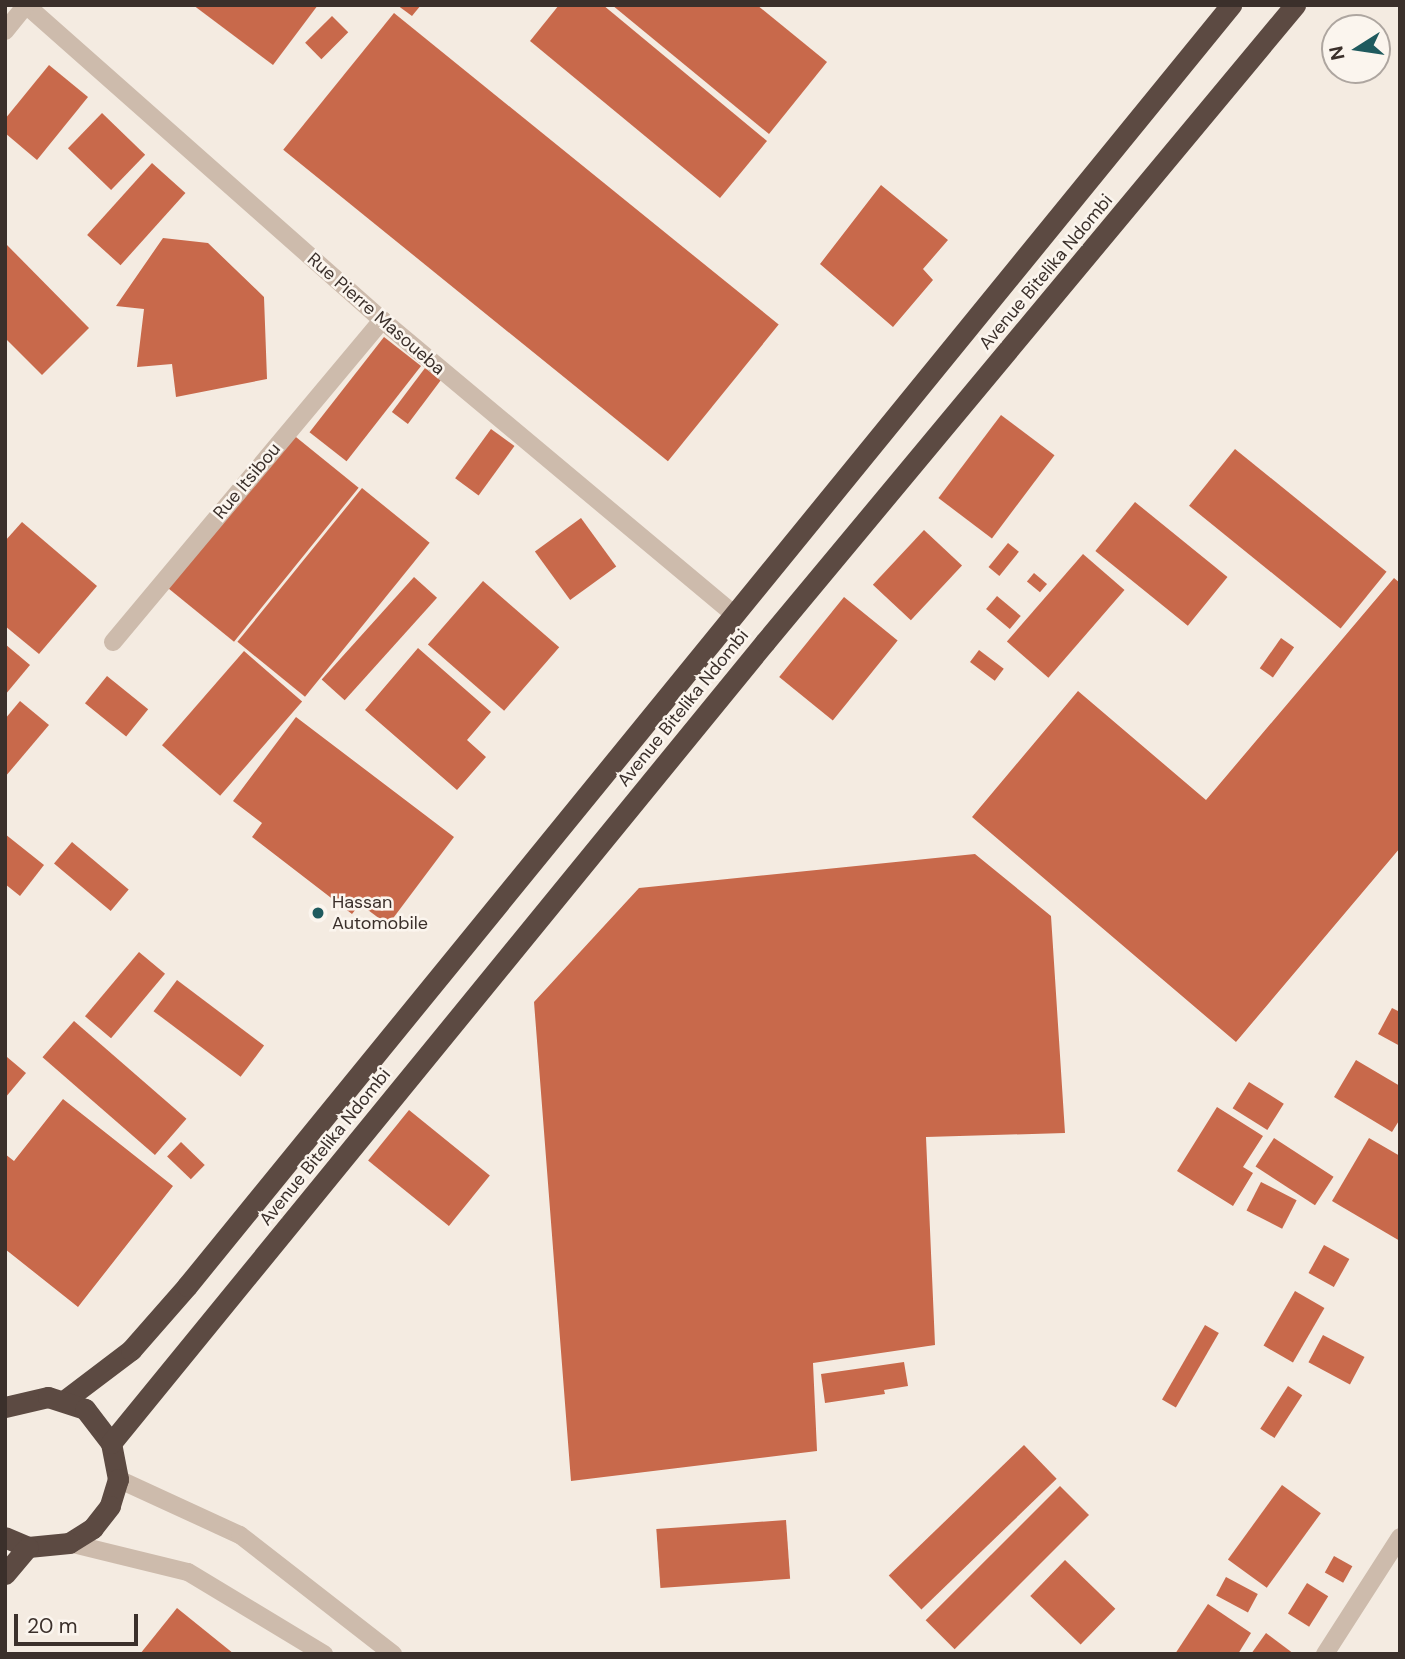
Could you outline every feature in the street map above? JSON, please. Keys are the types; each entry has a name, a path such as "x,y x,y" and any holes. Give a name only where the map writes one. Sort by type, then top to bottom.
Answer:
{"highway":[{"name":"Avenue Bitelika Ndombi","path":"65,1400 131,1350 187,1286 1231,5"},
{"name":"Avenue Bitelika Ndombi","path":"111,1443 765,642 1295,5"},
{"path":"5,1407 31,1398 65,1400 85,1409 111,1443 118,1479 110,1506 99,1521 69,1543 28,1547 5,1537"},
{"path":"5,1574 28,1547"}],"street":[{"name":"Rue Pierre Masoueba","path":"26,5 382,320 734,614"},
{"path":"5,32 26,5"},
{"name":"Rue Itsibou","path":"113,642 382,320"},
{"path":"118,1479 240,1535 393,1654"},
{"path":"1325,1654 1400,1537"},
{"path":"69,1543 188,1572 324,1654"}],"building":[{"path":"193,5 318,5 273,65"},
{"path":"397,5 421,5 412,16"},
{"path":"559,5 603,5 767,141 720,198 530,41"},
{"path":"612,5 757,5 827,62 769,134"},
{"path":"394,13 779,325 668,461 283,150"},
{"path":"332,16 348,32 321,59 305,43"},
{"path":"49,65 88,97 37,160 5,133 5,119"},
{"path":"102,113 145,155 111,190 68,148"},
{"path":"152,163 185,193 121,265 87,235"},
{"path":"881,185 948,240 923,269 933,280 893,327 820,264"},
{"path":"163,238 208,243 264,297 267,379 176,397 172,364 137,367 144,309 116,306"},
{"path":"5,243 89,328 42,375 5,338"},
{"path":"384,337 421,366 347,461 310,432"},
{"path":"425,368 441,380 408,424 392,412"},
{"path":"1001,415 1055,455 992,538 938,498"},
{"path":"491,429 514,446 479,495 455,478"},
{"path":"291,433 359,488 234,642 166,587"},
{"path":"1235,449 1387,572 1341,628 1189,506"},
{"path":"362,488 430,543 305,697 237,642"},
{"path":"1135,502 1227,577 1188,626 1095,551"},
{"path":"581,518 616,567 570,600 535,552"},
{"path":"22,522 97,586 39,654 5,626 5,541"},
{"path":"924,530 962,565 911,620 873,585"},
{"path":"1008,543 1019,552 999,576 988,567"},
{"path":"1083,554 1125,590 1048,678 1007,642"},
{"path":"1034,573 1047,584 1040,592 1027,581"},
{"path":"414,577 437,598 345,700 322,680"},
{"path":"1394,578 1400,583 1400,848 1236,1042 972,817 1078,691 1206,800"},
{"path":"483,581 559,647 504,711 428,644"},
{"path":"997,596 1021,616 1010,629 986,609"},
{"path":"844,597 898,640 833,720 779,677"},
{"path":"1281,638 1294,647 1273,677 1260,668"},
{"path":"5,644 30,665 5,695"},
{"path":"418,648 491,712 467,740 486,757 457,790 365,710"},
{"path":"979,650 1004,669 995,681 970,662"},
{"path":"244,651 302,702 220,796 162,745"},
{"path":"107,676 148,709 126,737 85,703"},
{"path":"20,701 49,725 5,777 5,719"},
{"path":"296,717 454,837 388,925 360,904 352,914 252,837 262,823 233,801"},
{"path":"5,834 44,865 20,896 5,884"},
{"path":"72,842 129,890 111,911 54,863"},
{"path":"975,854 1051,916 1065,1133 926,1137 935,1345 813,1363 817,1451 571,1481 534,1002 639,888"},
{"path":"139,952 165,974 111,1038 85,1016"},
{"path":"177,980 264,1046 241,1077 154,1011"},
{"path":"1392,1008 1400,1012 1400,1046 1378,1034"},
{"path":"74,1021 186,1119 155,1155 43,1057"},
{"path":"5,1058 26,1073 5,1098"},
{"path":"1356,1060 1400,1086 1400,1119 1392,1132 1334,1097"},
{"path":"1249,1082 1284,1104 1267,1130 1233,1108"},
{"path":"63,1099 173,1186 78,1307 5,1249 5,1154 14,1161"},
{"path":"1217,1107 1263,1136 1243,1167 1253,1173 1233,1206 1177,1171"},
{"path":"409,1110 490,1175 449,1226 368,1161"},
{"path":"1274,1138 1334,1177 1315,1205 1255,1167"},
{"path":"1369,1138 1400,1156 1400,1241 1332,1201"},
{"path":"181,1142 205,1165 191,1179 167,1156"},
{"path":"1261,1182 1297,1200 1282,1229 1246,1211"},
{"path":"1324,1245 1349,1259 1334,1287 1308,1273"},
{"path":"1295,1291 1324,1308 1293,1363 1264,1346"},
{"path":"1205,1325 1219,1333 1176,1407 1162,1399"},
{"path":"1323,1335 1364,1357 1350,1384 1308,1362"},
{"path":"904,1362 908,1386 884,1390 885,1394 825,1403 821,1374"},
{"path":"1288,1386 1302,1395 1274,1438 1260,1429"},
{"path":"1024,1445 1057,1479 921,1609 889,1576"},
{"path":"1282,1485 1321,1513 1267,1588 1228,1559"},
{"path":"1060,1486 1089,1515 955,1649 926,1620"},
{"path":"786,1520 790,1579 660,1588 656,1529"},
{"path":"1334,1556 1352,1566 1343,1583 1325,1573"},
{"path":"1065,1560 1115,1609 1081,1645 1030,1596"},
{"path":"1226,1577 1258,1594 1248,1612 1216,1596"},
{"path":"1307,1583 1328,1596 1309,1627 1288,1614"},
{"path":"1208,1604 1251,1633 1238,1654 1175,1654"},
{"path":"177,1608 234,1654 140,1654"},
{"path":"1266,1633 1294,1654 1251,1654"}],"place":[{"name":"Hassan Automobile","path":"318,913"}]}
